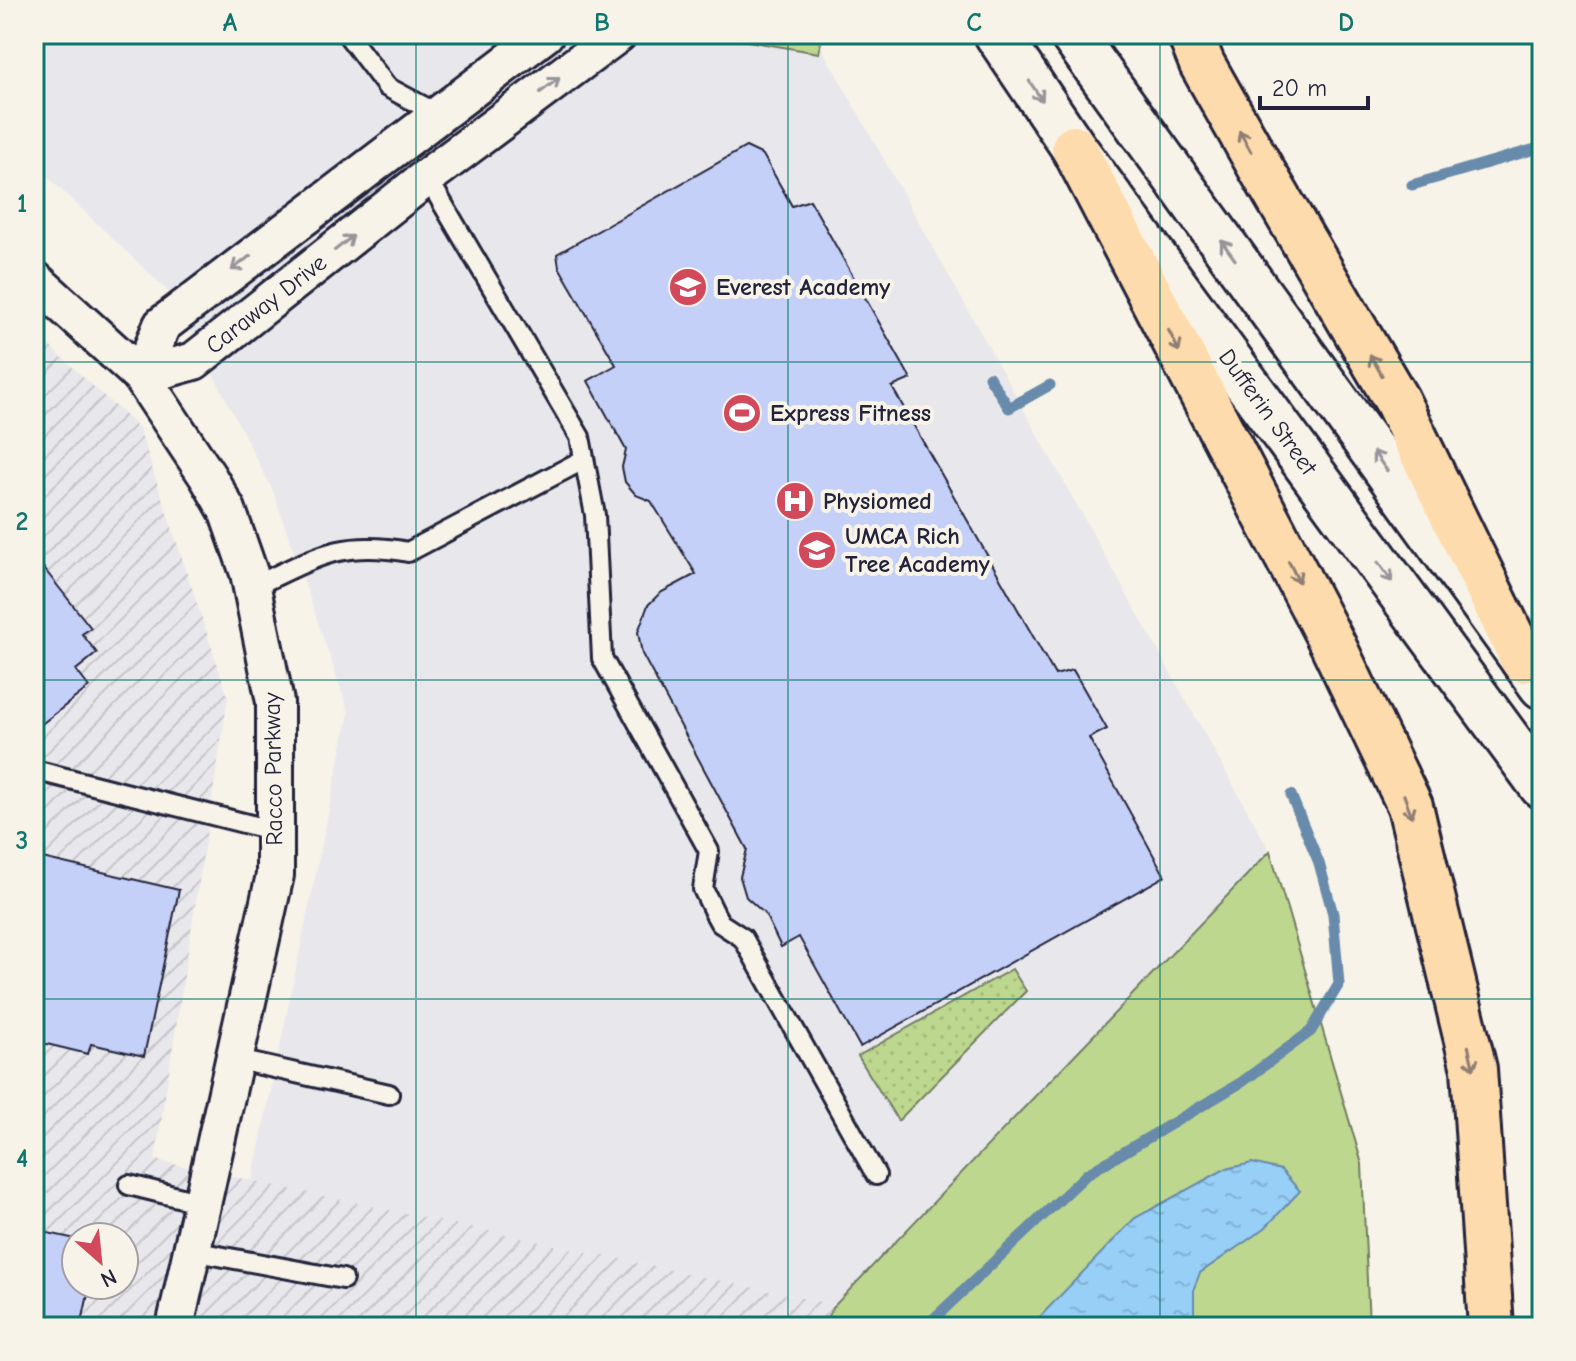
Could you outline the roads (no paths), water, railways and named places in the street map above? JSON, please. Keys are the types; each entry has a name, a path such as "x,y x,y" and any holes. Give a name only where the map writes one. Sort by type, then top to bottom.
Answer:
{"highway":[{"path":"1190,34 1202,64 1397,401 1533,673"},
{"path":"1074,148 1332,643 1410,806 1474,1069 1491,1327"}],"main road":[{"name":"Dufferin Street","path":"997,34 1074,148 1542,786"},
{"path":"1072,34 1533,673"}],"street":[{"name":"Caraway Drive","path":"141,376 162,325 436,113 545,34"},
{"name":"Caraway Drive","path":"141,376 194,361 427,177 618,34"},
{"name":"Racco Parkway","path":"34,279 141,376 190,447 227,510 252,587 275,702 275,875 175,1327"}],"lane":[{"path":"347,34 387,87 436,113"},
{"path":"427,177 580,437 595,515 602,658 709,851 703,889 720,923 743,938 876,1175"},
{"path":"252,587 338,548 377,546 408,552 583,460"},
{"path":"34,770 275,831"},
{"path":"234,1059 389,1094"},
{"path":"129,1185 202,1203"},
{"path":"192,1251 343,1279"}],"water":[{"path":"1252,1163 1281,1170 1300,1191 1265,1228 1200,1273 1194,1288 1194,1327 1030,1327 1135,1218 1225,1169"}],"waterway":[{"path":"1412,185 1542,147"},
{"path":"989,377 1009,408 1050,385"},
{"path":"925,1327 1087,1174 1242,1082 1311,1031 1339,984 1333,914 1319,863 1291,795"}],"place":[{"name":"Everest Academy","path":"688,287"},
{"name":"Express Fitness","path":"742,413"},
{"name":"Physiomed","path":"795,501"},
{"name":"UMCA Rich Tree Academy","path":"817,550"}]}
